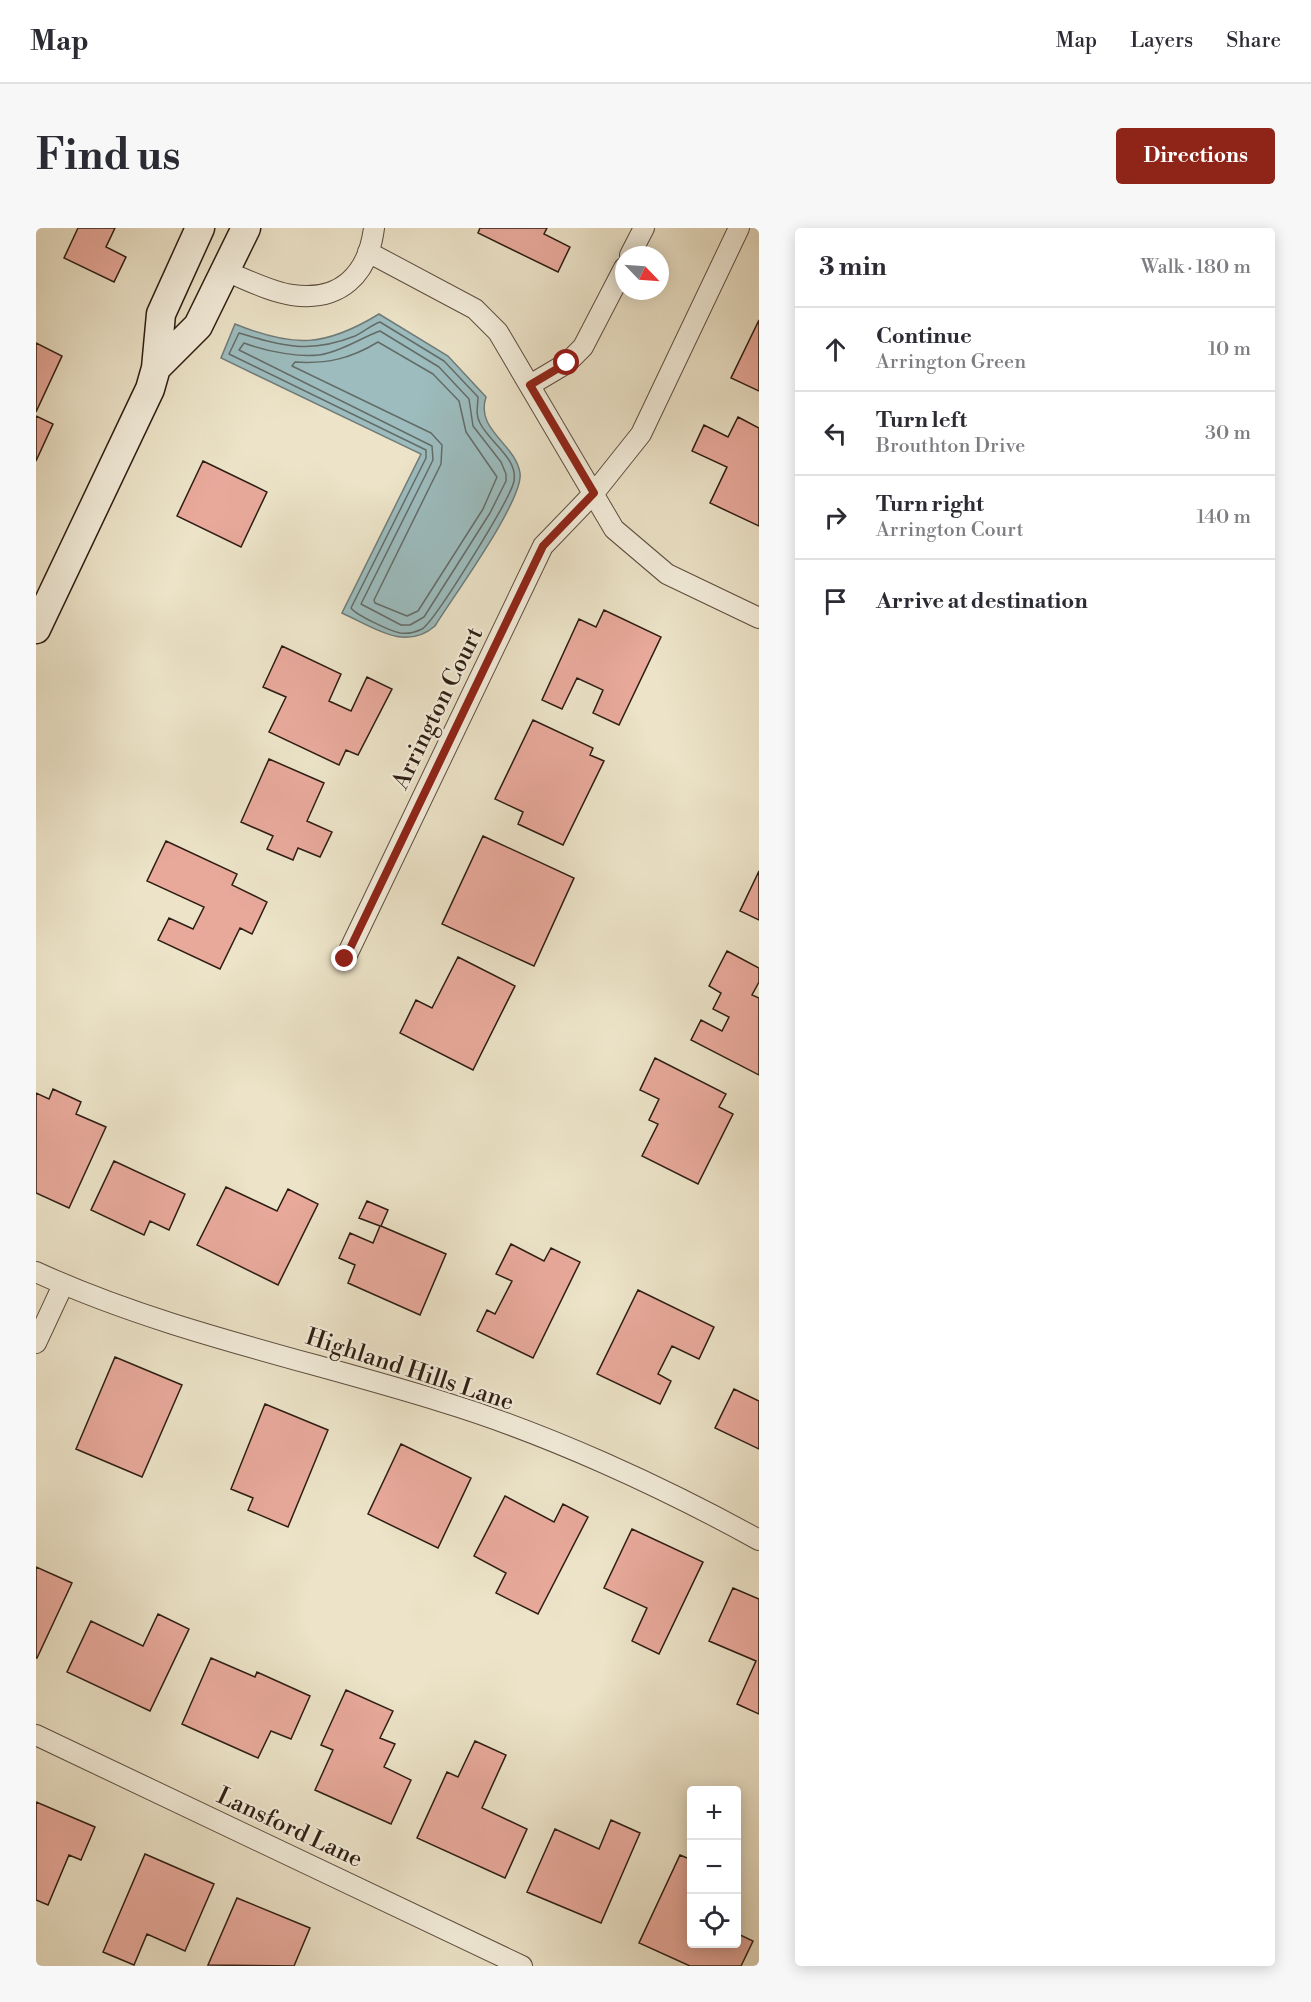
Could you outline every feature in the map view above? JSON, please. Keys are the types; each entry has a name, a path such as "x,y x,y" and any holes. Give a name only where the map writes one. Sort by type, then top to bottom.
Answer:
{"main road":[{"path":"36,629 150,389 156,368 161,314 200,228"},
{"path":"156,368 198,326 246,228"}],"street":[{"path":"225,271 290,295 318,296 344,288 362,269 374,228"},
{"path":"635,246 644,228"},
{"name":"Arrington Court","path":"345,959 543,546 594,493 641,434 739,228"},
{"path":"368,252 475,309 498,332 615,529 667,574 759,618"},
{"path":"530,385 567,363 583,347 615,285"},
{"name":"Highland Hills Lane","path":"36,1272 166,1321 445,1403 534,1435 702,1508 759,1540"},
{"path":"36,1343 63,1284"},
{"name":"Lansford Lane","path":"36,1735 522,1966"}],"water":[{"path":"379,314 448,356 486,397 484,409 486,419 517,462 520,473 511,504 499,526 435,626 412,637 401,637 377,630 342,613 421,454 221,358 235,324 275,337 309,340 342,333"}],"building":[{"path":"78,228 115,228 106,247 126,257 114,282 64,258"},
{"path":"480,228 547,228 544,234 570,247 558,272 478,233"},
{"path":"759,320 759,391 731,378"},
{"path":"36,343 62,356 36,412"},
{"path":"36,416 53,424 36,461"},
{"path":"738,417 759,428 759,526 710,503 727,467 692,451 704,425 728,437"},
{"path":"203,461 267,492 241,547 177,516"},
{"path":"604,610 661,637 619,725 593,713 603,690 577,678 562,709 542,700 579,619 596,627"},
{"path":"282,646 341,674 329,701 351,711 367,677 392,689 358,755 346,750 339,765 269,732 286,697 263,687"},
{"path":"533,720 593,748 590,755 604,761 563,845 518,824 523,812 495,799"},
{"path":"269,759 324,783 307,821 332,832 320,857 298,848 293,860 267,849 273,836 241,822"},
{"path":"483,836 574,878 534,966 442,924"},
{"path":"166,841 237,874 232,885 267,902 252,934 240,928 220,969 158,940 169,918 193,929 204,907 147,881"},
{"path":"759,871 759,920 740,911"},
{"path":"727,951 759,968 759,982 752,995 759,998 759,1075 691,1040 701,1020 722,1031 729,1017 713,1009 721,993 709,986"},
{"path":"458,957 515,986 473,1070 400,1033 416,1000 432,1008"},
{"path":"655,1058 726,1094 719,1107 733,1114 698,1184 642,1156 658,1124 649,1120 659,1099 640,1090"},
{"path":"53,1089 81,1102 76,1114 106,1127 69,1208 36,1193 36,1093 49,1099"},
{"path":"114,1161 185,1194 169,1230 150,1221 144,1235 91,1210"},
{"path":"226,1187 277,1211 288,1189 318,1204 278,1285 197,1245"},
{"path":"367,1201 388,1210 381,1226 446,1254 420,1315 348,1283 355,1265 339,1258 350,1233 373,1243 380,1226 359,1218"},
{"path":"511,1244 544,1261 551,1248 580,1262 533,1358 477,1331 487,1310 495,1314 512,1281 496,1274"},
{"path":"638,1290 714,1327 699,1359 672,1346 658,1374 671,1381 660,1404 597,1374"},
{"path":"115,1357 182,1385 142,1477 76,1449"},
{"path":"734,1389 759,1401 759,1449 715,1428"},
{"path":"265,1404 328,1430 288,1527 248,1510 253,1498 231,1489"},
{"path":"401,1444 471,1478 438,1548 368,1514"},
{"path":"505,1496 554,1522 563,1504 588,1517 538,1614 496,1593 506,1573 474,1556"},
{"path":"632,1529 703,1562 659,1654 632,1641 647,1608 604,1588"},
{"path":"36,1567 72,1583 37,1658 36,1658"},
{"path":"733,1588 759,1599 759,1714 737,1704 756,1661 709,1641"},
{"path":"158,1614 189,1629 150,1711 67,1672 91,1621 143,1646"},
{"path":"211,1658 255,1677 257,1672 310,1696 291,1739 271,1731 258,1758 182,1724"},
{"path":"346,1690 393,1711 380,1738 395,1744 384,1767 411,1780 391,1824 315,1790 333,1750 321,1745"},
{"path":"475,1741 506,1755 482,1808 527,1829 505,1878 417,1838 447,1772 458,1777"},
{"path":"36,1802 95,1827 81,1860 69,1855 48,1905 36,1900"},
{"path":"611,1820 640,1833 601,1923 527,1892 555,1829 599,1849"},
{"path":"145,1854 214,1884 185,1951 147,1934 134,1965 103,1952"},
{"path":"680,1855 687,1858 687,1948 741,1948 741,1935 753,1941 741,1966 690,1966 639,1943"},
{"path":"237,1898 310,1928 294,1966 208,1965"}],"route":[{"path":"345,959 543,546 594,493 530,385 567,363"}]}
